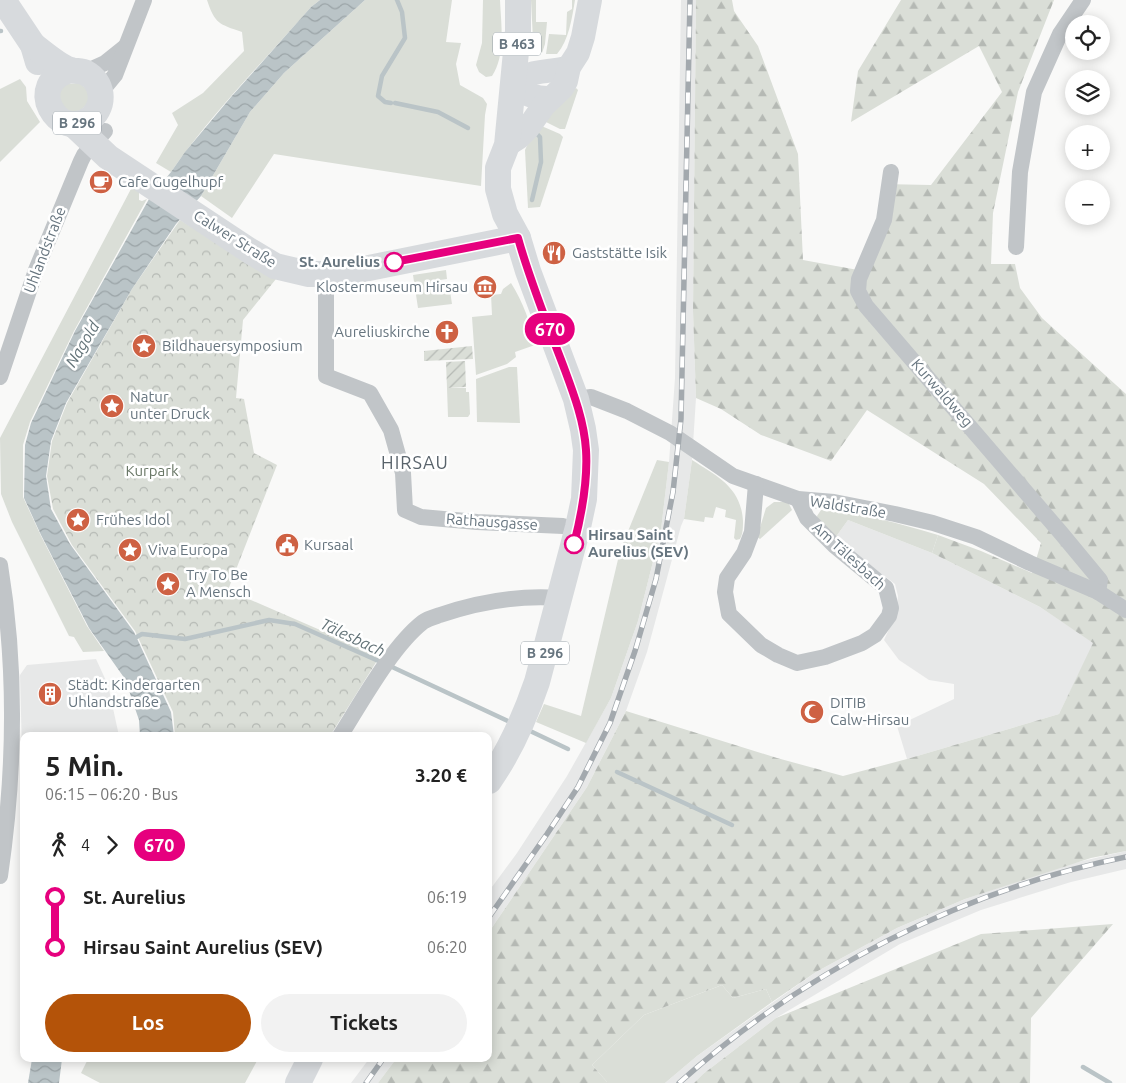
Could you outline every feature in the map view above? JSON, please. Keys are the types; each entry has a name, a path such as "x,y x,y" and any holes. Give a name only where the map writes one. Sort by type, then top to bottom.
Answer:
{"main road":[{"name":"B 296","path":"3,0 33,45 92,103 87,120 73,124 59,119 50,108 48,101 49,86 38,64 33,45"},
{"name":"B 463","path":"518,0 518,32 507,145 498,168 498,189 504,214 518,238"},
{"path":"507,145 528,128 544,105 562,88 566,81 569,66 578,53 584,37 590,0"},
{"path":"551,98 531,96 513,87 524,77 535,73 561,70 569,66"},
{"path":"49,86 58,75 92,103"},
{"name":"Calwer Straße","path":"92,103 116,149 138,175 242,246 275,266 308,274 339,274 518,238"},
{"name":"B 463","path":"507,145 513,166 519,213 518,238"},
{"path":"475,246 491,214 498,189"},
{"name":"B 296","path":"492,776 512,743 529,708 560,598 584,499 586,450 576,399 528,271 518,238"},
{"path":"298,1083 308,1062"}],"street":[{"name":"Uhlandstraße","path":"0,377 36,270 81,161 92,103 115,75 144,0"},
{"path":"1016,248 1020,172 1034,92 1060,34 1083,0"},
{"path":"92,103 105,63 125,47"},
{"name":"Kurwaldweg","path":"891,172 884,220 860,273 858,291 866,306 1100,580 1098,592"},
{"name":"Rathausgasse","path":"326,275 326,376 370,393 390,430 401,464 405,510 422,517 563,526"},
{"name":"Waldstraße","path":"576,399 591,397 628,411 670,433 733,476 798,499 834,502 933,523 976,537 1030,564 1098,592 1126,610"},
{"name":"Am Tälesbach","path":"756,484 752,532 744,553 727,578 725,592 729,614 761,645 797,663 825,657 862,643 875,635 890,616 891,608 886,588 835,546 806,518 798,499"},
{"path":"0,565 10,640 12,754 0,876"},
{"path":"343,732 392,656 424,621 458,609 500,600 541,596 560,598"}],"shaded area":[{"path":"681,0 696,0 693,311 696,398 692,460 684,519 647,652 626,711 587,787 492,928 492,887 517,853 567,776 611,698 638,621 661,530 669,462 675,378"},
{"path":"848,520 932,553 1040,607 1094,643 1059,714 907,759 897,726 954,699 954,684 929,680 899,660 884,640 896,614 898,596 895,584 835,538"},
{"path":"96,659 108,685 118,732 21,732 20,675 27,665"},
{"path":"1126,851 1126,869 1071,882 981,910 900,944 776,1018 694,1083 665,1083 697,1056 816,972 897,928 965,899 1065,865"},
{"path":"367,1062 394,1062 378,1083 351,1083"}],"green space":[{"path":"207,0 320,0 311,7 221,108 171,172 156,163 178,125 172,113 203,93 244,51 242,32 219,22"},
{"path":"365,0 452,0 446,42 461,43 456,64 460,85 483,98 487,104 481,186 274,154 232,218 201,196 250,112 284,73"},
{"path":"483,0 500,0 502,29 501,49 496,68 492,76 486,77 479,72 476,65 482,43"},
{"path":"531,0 536,0 536,22 547,22 545,44 542,53 533,40"},
{"path":"572,0 575,0 573,14 564,42 557,54 546,54 549,34 566,35 567,12 572,9"},
{"path":"696,0 732,0 734,11 758,46 798,154 803,260 858,270 882,216 882,184 931,185 1002,92 979,46 851,122 858,71 901,0 1054,0 1018,92 993,213 991,264 1015,264 1020,288 1042,318 1126,394 1126,851 1091,858 965,899 897,928 816,972 772,1002 766,989 733,998 722,985 644,1015 592,1065 608,1083 378,1083 394,1062 492,1062 492,928 587,787 626,711 777,758 843,776 1059,714 1093,643 1040,607 932,553 938,535 1032,573 1041,543 984,484 867,410 831,461 761,435 721,409 696,398 693,311"},
{"path":"20,79 26,87 27,101 40,122 0,162 0,89"},
{"path":"80,83 88,91 89,102 78,113 63,110 58,92 65,84"},
{"path":"576,88 578,90 565,129 560,129 542,120 550,106"},
{"path":"537,124 563,137 540,207 528,208 525,150"},
{"path":"132,187 139,192 139,200 147,199 74,331 30,422 23,445 23,497 87,626 104,651 83,652 74,637 69,636 12,522 1,494 0,438"},
{"name":"Kurpark","path":"180,220 276,279 243,320 236,398 244,399 254,453 277,465 228,590 380,656 332,732 175,732 173,712 135,631 72,545 53,509 47,476 52,441 67,403 132,289"},
{"path":"446,270 447,279 440,280 442,291 450,291 452,304 418,308 413,275"},
{"path":"511,283 526,313 535,345 515,352 516,357 507,364 476,375 472,317 492,315 491,295 501,294 503,289"},
{"path":"472,346 473,359 424,361 424,351"},
{"path":"465,361 466,387 447,388 446,362"},
{"path":"509,367 517,367 520,423 477,422 476,379"},
{"path":"447,388 466,388 466,392 469,392 470,414 468,417 448,417"},
{"path":"657,460 669,462 661,530 638,621 611,698 586,743 536,722 544,704 581,716 620,551"},
{"path":"692,460 719,477 738,499 743,521 740,539 736,540 734,538 736,520 725,517 726,510 716,507 713,518 705,517 704,522 684,519"},
{"path":"774,502 788,502 792,510 760,539 757,537 766,508"},
{"path":"821,510 866,516 938,535 932,553 848,520 835,538 818,522 817,516"},
{"path":"1113,924 1031,1018 1030,1083 694,1083 776,1018 981,934"},
{"path":"722,985 733,998 766,989 772,1002 697,1056 665,1083 608,1083 592,1065 644,1015"},
{"path":"86,1062 256,1062 245,1083 100,1083 81,1073"}],"water":[{"name":"Nagold","path":"320,0 365,0 284,73 250,112 201,196 176,224 132,289 66,403 51,441 46,476 51,509 70,544 134,632 171,712 174,732 140,732 139,720 125,679 89,628 24,498 25,445 31,423 75,331 149,199 231,97 311,7"},
{"path":"32,1062 62,1062 59,1083 28,1083"}],"waterway":[{"path":"391,103 385,102 378,96 382,76 405,38 402,12 397,0"},
{"path":"395,103 438,112 468,128"},
{"path":"532,200 541,162 540,137 537,134"},
{"name":"Tälesbach","path":"133,639 142,634 185,639 269,620 295,624 383,663"},
{"name":"Tälesbach","path":"390,666 512,723"},
{"name":"Tälesbach","path":"528,730 568,749"},
{"name":"Tälesbach","path":"617,772 732,825"},
{"name":"Tälesbach","path":"1083,1067 1110,1083"}],"railway":[{"path":"492,913 578,787 610,723 635,651 656,579 673,492 681,419 690,0"},
{"path":"679,1083 727,1042 779,1005 832,971 888,940 945,913 1005,890 1065,872 1126,857"},
{"path":"366,1083 381,1062"}],"bus line":[{"name":"670","path":"394,262 518,238 528,271 576,399 583,429 586,450 586,475 584,499 574,544"}],"place":[{"name":"Cafe Gugelhupf","path":"101,182"},
{"name":"Gaststätte Isik","path":"554,253"},
{"name":"St. Aurelius","path":"394,262"},
{"name":"Klostermuseum Hirsau","path":"485,287"},
{"name":"Aureliuskirche","path":"447,332"},
{"name":"Bildhauersymposium","path":"144,346"},
{"name":"Natur unter Druck","path":"112,406"},
{"name":"Frühes Idol","path":"78,520"},
{"name":"Hirsau Saint Aurelius (SEV)","path":"574,544"},
{"name":"Kursaal","path":"287,545"},
{"name":"Viva Europa","path":"130,550"},
{"name":"Try To Be A Mensch","path":"168,584"},
{"name":"Städt: Kindergarten Uhlandstraße","path":"50,694"},
{"name":"DITIB Calw-Hirsau","path":"812,712"}],"district":[{"name":"HIRSAU","path":"415,463"}]}
